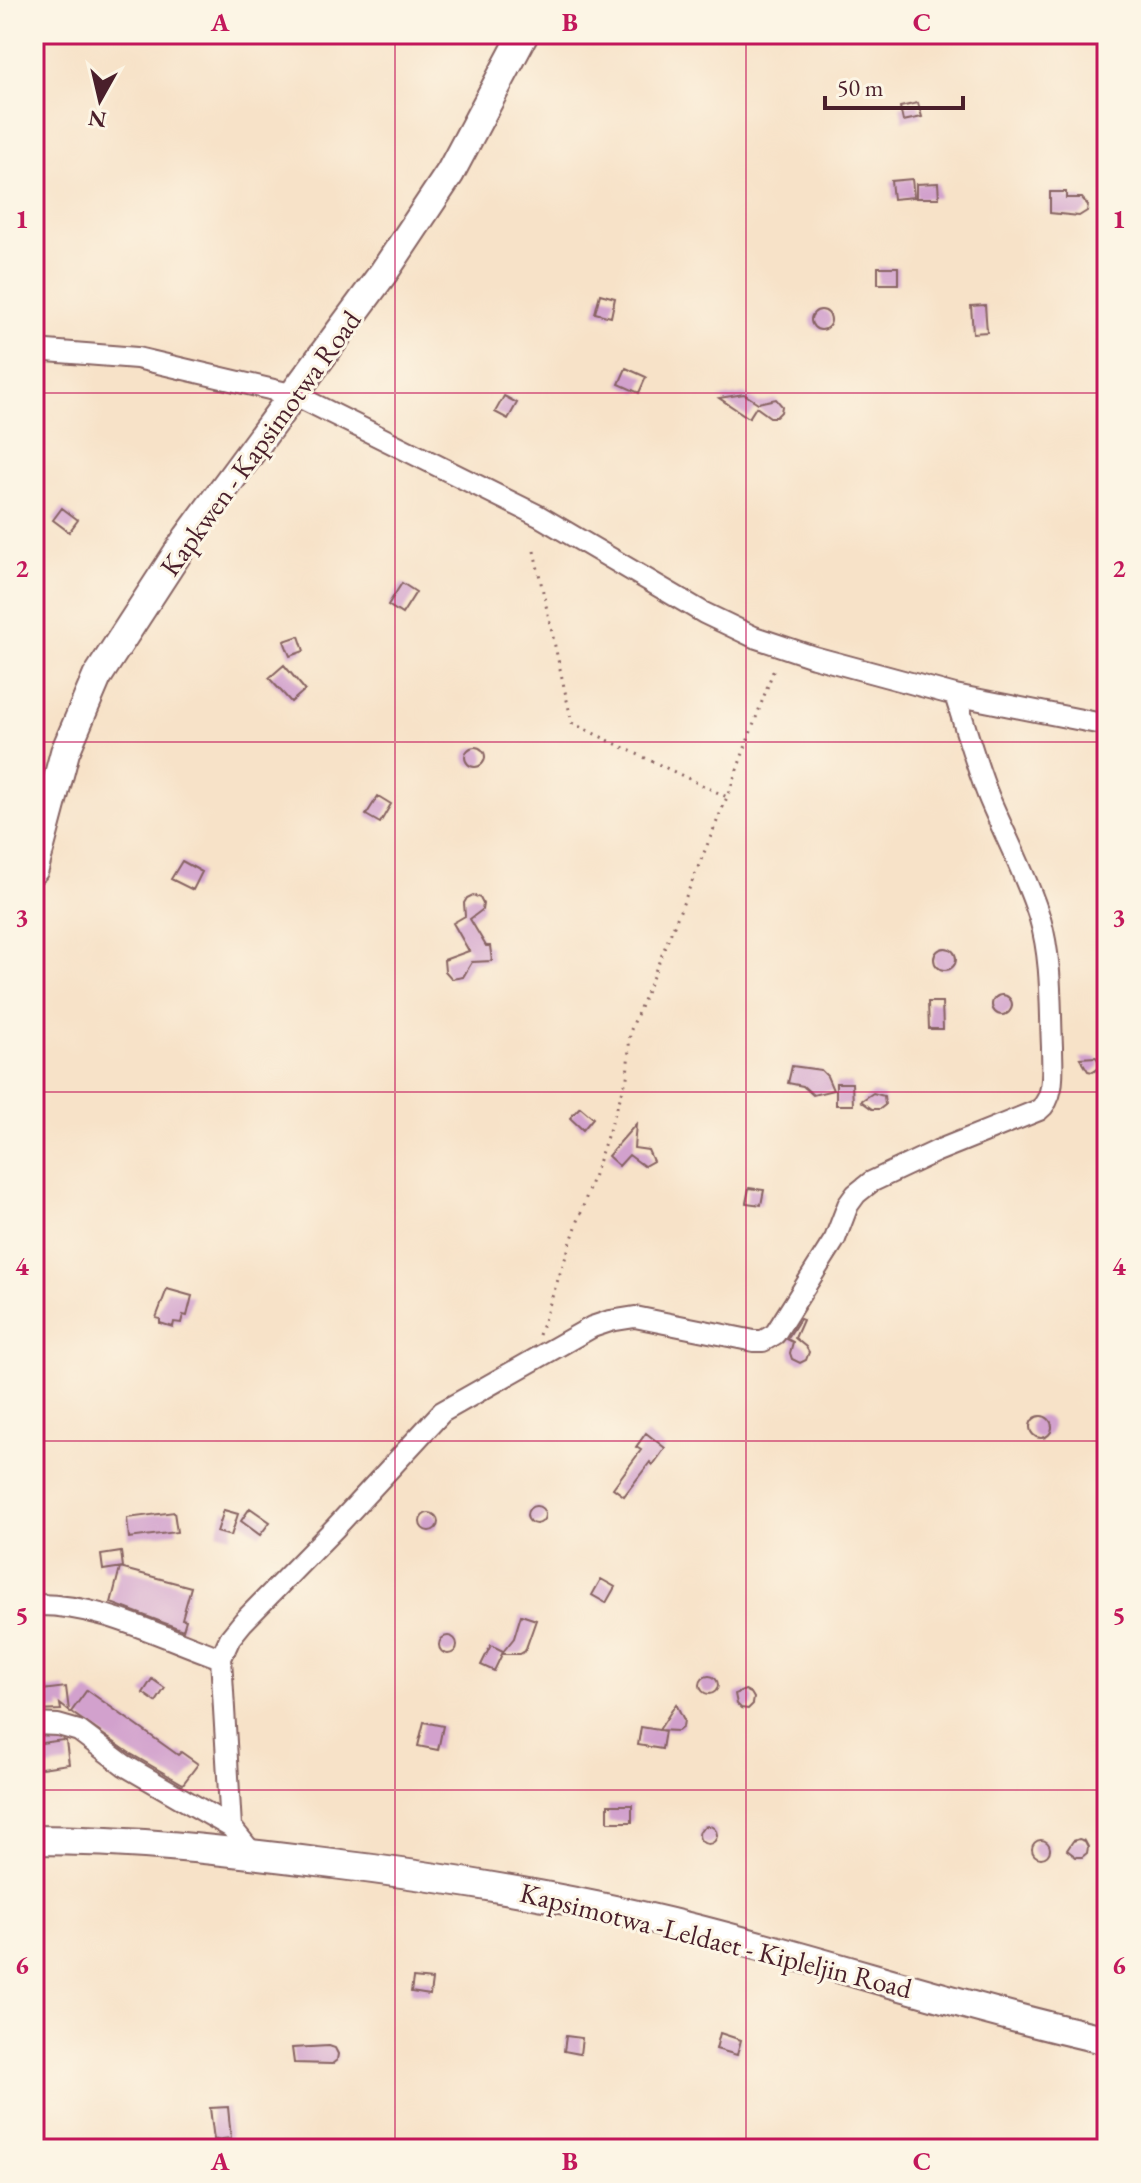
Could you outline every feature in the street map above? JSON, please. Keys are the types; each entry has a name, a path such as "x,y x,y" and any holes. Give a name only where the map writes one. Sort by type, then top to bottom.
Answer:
{"street":[{"name":"Kapkwen - Kapsimotwa Road","path":"34,869 65,752 97,677 188,537 384,272 450,173 524,34"},
{"path":"34,350 137,358 295,395 539,516 704,613 754,637 814,657 955,695 1107,725"},
{"path":"231,1827 221,1658 230,1638 442,1412 592,1327 610,1321 635,1317 763,1341 775,1334 824,1257 856,1194 871,1182 1047,1104 1052,1061 1049,964 1040,921 1021,865 989,797 955,695"},
{"path":"34,1605 92,1610 221,1658"},
{"path":"34,1724 58,1725 79,1731 124,1765 231,1827 253,1854"},
{"name":"Kapsimotwa -Leldaet - Kipleljin Road","path":"34,1840 102,1840 253,1854 431,1876 559,1898 692,1928 1107,2040"}],"path":[{"path":"534,551 572,723 727,797"},
{"path":"530,1362 627,1078 630,1032 727,797 776,664"}],"building":[{"path":"918,103 922,117 903,121 900,107"},
{"path":"912,179 914,197 893,199 891,181"},
{"path":"938,183 939,198 916,198 916,184"},
{"path":"1050,192 1066,192 1066,198 1082,198 1088,205 1087,211 1079,216 1050,213"},
{"path":"878,267 898,267 898,284 878,284"},
{"path":"600,294 615,298 611,317 595,313"},
{"path":"985,305 987,332 973,333 971,306"},
{"path":"821,310 828,313 831,320 828,327 821,330 814,327 811,320 814,313"},
{"path":"626,368 646,377 639,393 619,384"},
{"path":"744,394 758,403 776,399 782,406 781,412 776,417 770,417 756,407 749,418 719,398"},
{"path":"504,396 517,403 508,419 495,412"},
{"path":"62,508 78,520 69,532 53,520"},
{"path":"402,583 416,592 402,614 388,605"},
{"path":"299,636 304,651 290,656 284,641"},
{"path":"284,665 305,690 291,702 269,678"},
{"path":"475,747 482,750 485,757 482,764 475,767 468,764 465,757 468,750"},
{"path":"378,796 391,804 380,823 366,815"},
{"path":"182,861 202,872 193,890 171,879"},
{"path":"473,895 480,898 483,904 482,910 470,919 486,946 490,946 492,961 472,962 463,977 452,979 445,971 444,960 469,951 453,923 465,916 464,903"},
{"path":"945,948 953,951 956,959 953,967 945,970 937,967 934,959 937,951"},
{"path":"1002,995 1009,998 1012,1005 1009,1012 1002,1015 995,1012 992,1005 995,998"},
{"path":"928,1002 942,1002 943,1029 929,1029"},
{"path":"1096,1057 1099,1068 1088,1071 1080,1058"},
{"path":"792,1066 821,1070 833,1090 813,1095 803,1086 788,1083"},
{"path":"836,1083 852,1083 853,1105 836,1105"},
{"path":"873,1093 884,1096 885,1105 880,1109 872,1109 861,1101"},
{"path":"580,1107 593,1118 583,1130 570,1118"},
{"path":"636,1124 634,1148 648,1150 653,1161 644,1166 629,1155 619,1166 608,1156"},
{"path":"749,1188 764,1190 761,1205 746,1203"},
{"path":"167,1289 192,1296 187,1316 183,1315 181,1323 174,1322 173,1327 160,1323 160,1319 156,1318"},
{"path":"800,1319 803,1320 795,1338 809,1352 806,1360 800,1363 792,1359 793,1342 787,1339"},
{"path":"1041,1416 1049,1419 1052,1427 1049,1435 1041,1438 1033,1435 1030,1427 1033,1419"},
{"path":"646,1433 665,1448 624,1496 613,1488 641,1450 636,1447"},
{"path":"536,1506 545,1515 536,1524 527,1515"},
{"path":"250,1508 270,1522 260,1535 241,1521"},
{"path":"224,1510 238,1514 231,1536 217,1532"},
{"path":"174,1512 177,1532 129,1538 127,1518"},
{"path":"429,1513 438,1522 429,1531 420,1522"},
{"path":"121,1552 123,1567 103,1570 101,1555"},
{"path":"120,1568 191,1587 182,1619 186,1620 183,1630 111,1603"},
{"path":"601,1579 615,1587 606,1603 592,1595"},
{"path":"521,1615 536,1620 525,1651 502,1654 494,1671 481,1665 491,1645 502,1653 514,1638"},
{"path":"448,1636 457,1645 448,1654 439,1645"},
{"path":"709,1676 718,1685 709,1694 700,1685"},
{"path":"152,1679 165,1688 156,1702 143,1693"},
{"path":"66,1687 69,1711 60,1704 61,1710 34,1711 34,1691"},
{"path":"87,1690 178,1755 181,1752 198,1764 183,1784 131,1754 71,1712"},
{"path":"745,1690 754,1698 748,1709 737,1704 735,1694"},
{"path":"676,1704 684,1720 683,1727 678,1731 659,1730"},
{"path":"424,1722 443,1726 438,1750 418,1746"},
{"path":"641,1727 665,1731 662,1749 638,1745"},
{"path":"66,1741 69,1764 34,1769 34,1744"},
{"path":"608,1805 632,1805 632,1822 608,1822"},
{"path":"708,1826 717,1835 708,1844 699,1835"},
{"path":"1041,1840 1050,1849 1041,1858 1032,1849"},
{"path":"1073,1841 1085,1841 1087,1853 1076,1857 1067,1850"},
{"path":"413,1978 432,1980 430,1995 411,1992"},
{"path":"720,2033 741,2040 737,2055 716,2049"},
{"path":"566,2036 582,2038 580,2054 564,2051"},
{"path":"292,2048 335,2048 338,2054 332,2064 294,2063"},
{"path":"228,2107 231,2138 214,2140 210,2108"}]}
